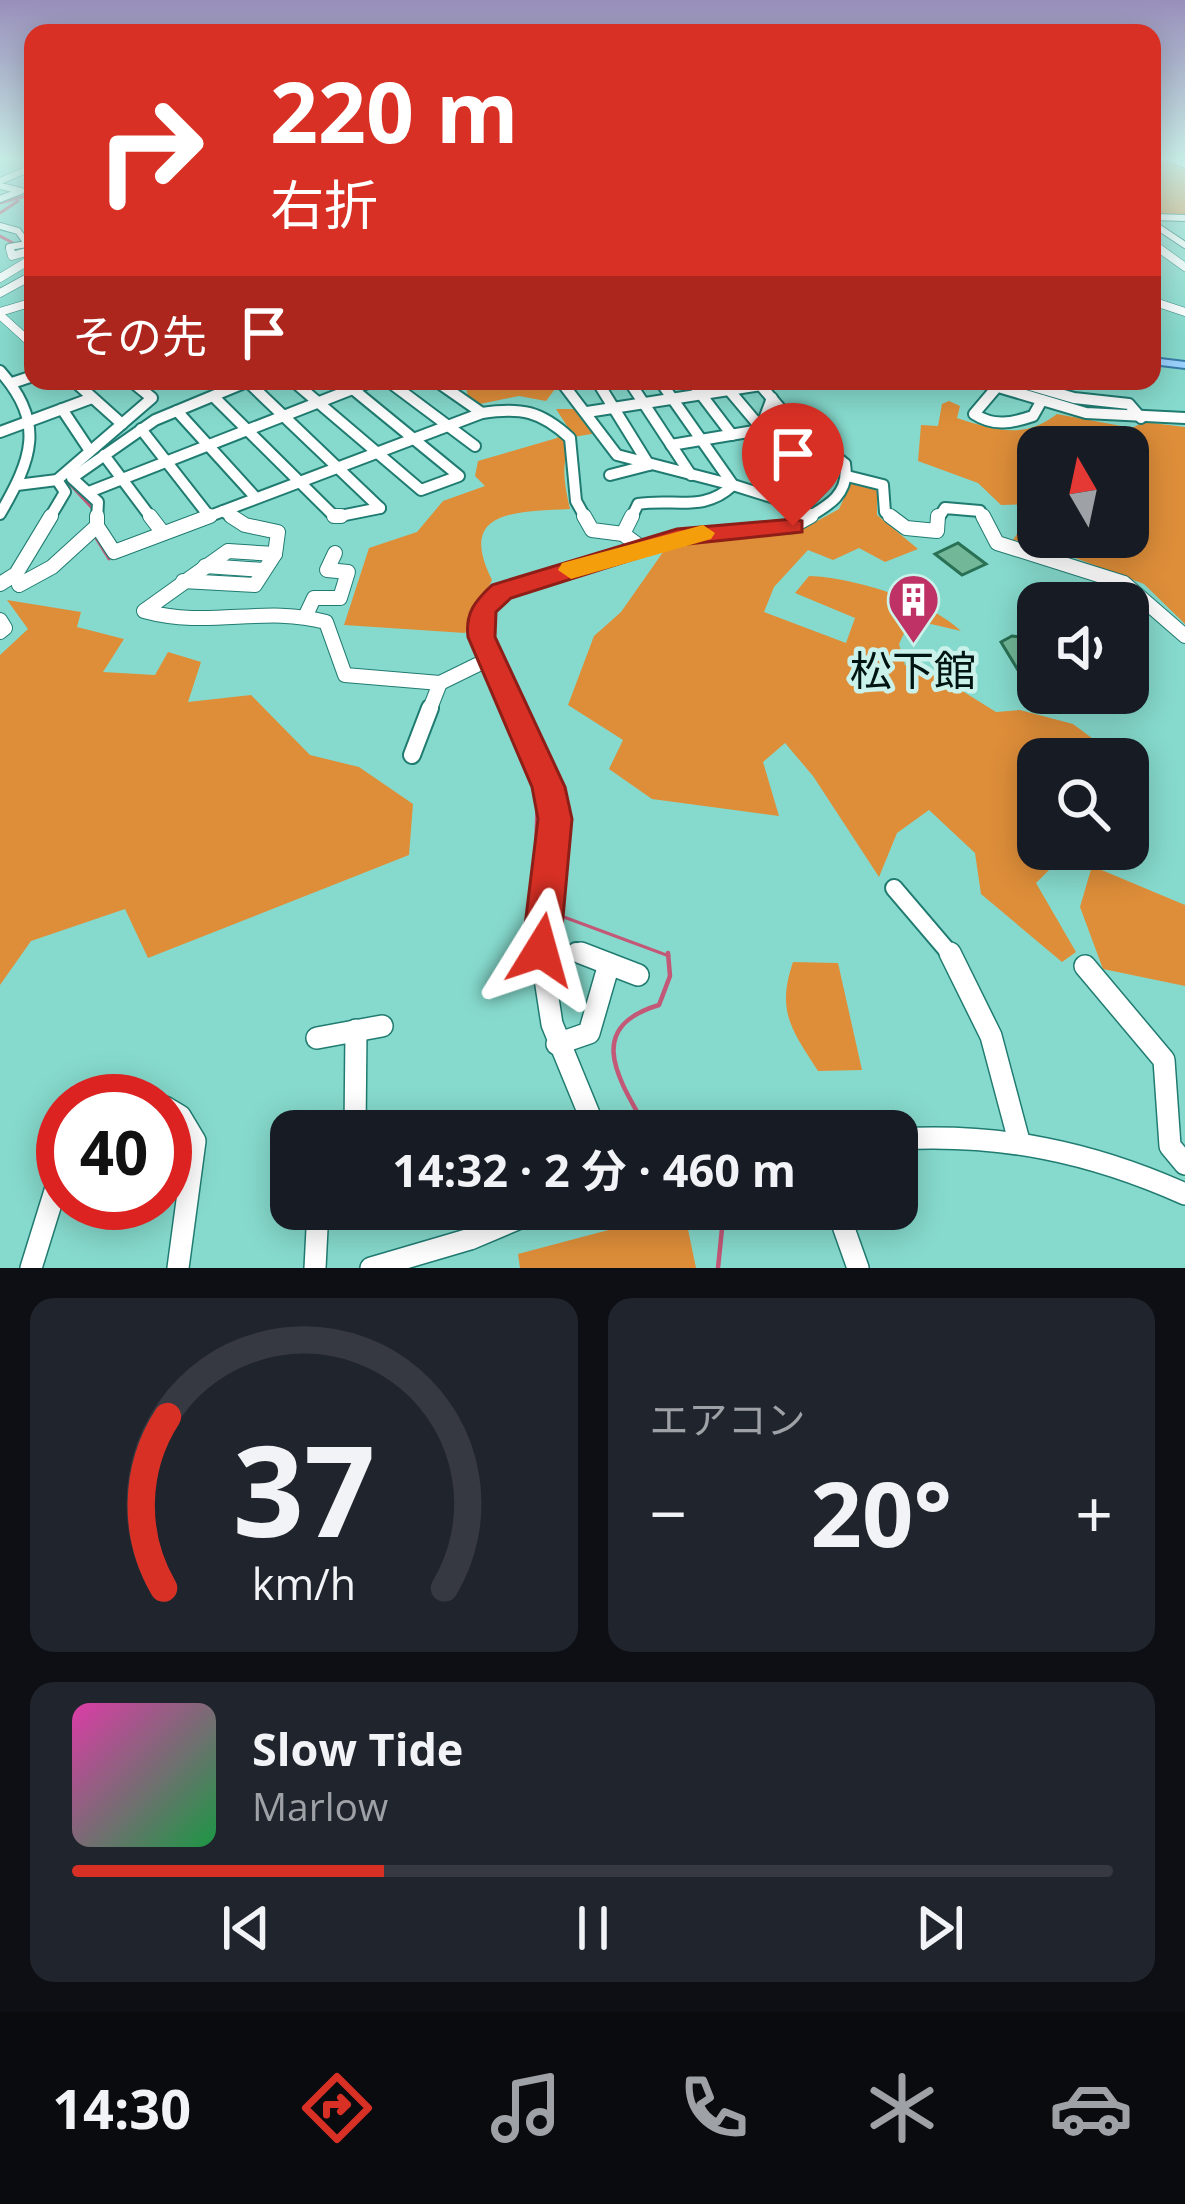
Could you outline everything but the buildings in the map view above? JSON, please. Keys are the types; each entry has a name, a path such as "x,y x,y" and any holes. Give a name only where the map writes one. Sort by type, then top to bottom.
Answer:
{"street":[{"path":"1161,227 1185,241"},
{"path":"1161,238 1173,236"},
{"path":"1161,247 1185,267"},
{"path":"0,278 24,255"},
{"path":"0,314 24,336"},
{"path":"0,371 12,383 32,421 30,448 0,514"},
{"path":"12,383 24,379"},
{"path":"84,390 122,424"},
{"path":"17,485 57,480 152,398 142,390"},
{"path":"230,390 142,429 72,478 98,502 98,526 114,552 482,413 520,407 544,414 570,438 576,501 592,530 622,534 642,548"},
{"path":"214,398 335,517 380,508 252,390"},
{"path":"303,390 421,490 459,476 354,390"},
{"path":"89,492 318,403 340,390"},
{"path":"400,390 475,446"},
{"path":"449,390 482,413"},
{"path":"568,390 617,454 803,507 825,484 829,465 883,485 884,512 905,528 937,531 938,514 945,508 980,511 997,543 1124,583 1185,636"},
{"path":"603,390 649,465"},
{"path":"635,390 691,476"},
{"path":"666,390 733,485"},
{"path":"698,390 732,435"},
{"path":"586,412 729,390 761,428"},
{"path":"765,390 846,470"},
{"path":"995,390 974,414 980,419 1012,423 1033,416 1042,400"},
{"path":"1016,390 1103,416 1185,418"},
{"path":"1047,390 1129,404 1142,418"},
{"path":"0,432 92,398"},
{"path":"761,428 772,398"},
{"path":"62,409 90,451"},
{"path":"177,411 256,498"},
{"path":"671,445 761,428"},
{"path":"142,429 216,513 278,532 275,554 255,585 183,581"},
{"path":"104,455 163,533"},
{"path":"610,475 649,465"},
{"path":"587,1110 557,1044 542,980 555,819 549,787 517,737 479,621 493,597 642,548 703,533 793,526 826,511 844,489 846,470"},
{"path":"0,584 16,574 65,492 57,480"},
{"path":"622,534 638,503 650,500 668,507 688,506 727,493 733,485"},
{"path":"19,584 52,567 98,526"},
{"path":"275,554 228,550 144,611 180,620 212,621 255,612 326,622 345,675 440,683 489,659"},
{"path":"305,617 314,598 340,598 348,572 327,569 335,553"},
{"path":"206,566 265,571"},
{"path":"0,620 4,628 0,632"},
{"path":"412,755 440,683"},
{"path":"894,888 930,922 995,1038 1019,1141"},
{"path":"576,951 638,975"},
{"path":"557,1044 589,1033 609,964"},
{"path":"1085,966 1163,1060 1170,1146 1185,1164"},
{"path":"317,1038 382,1026"},
{"path":"355,1110 356,1030"},
{"path":"918,1137 944,1134 1019,1141 1101,1159 1185,1194"},
{"path":"31,1268 43,1230"},
{"path":"178,1268 183,1230"},
{"path":"315,1268 318,1230"},
{"path":"371,1268 491,1230"},
{"path":"844,1230 858,1268"}],"shaded area":[{"path":"467,390 554,390 546,401 519,396 480,404 468,397"},
{"path":"949,401 960,406 957,418 1017,430 1017,505 1001,505 978,483 918,461 921,425 938,426 942,404"},
{"path":"556,409 580,409 598,433 573,437 569,446 564,473 570,509 511,514 487,528 483,557 492,580 465,633 344,625 369,548 417,532 443,501 485,486 475,476 478,461 557,438 567,426"},
{"path":"1057,414 1121,426 1035,426"},
{"path":"1144,422 1185,427 1185,624 1149,589 1149,582 1075,558 1149,558 1149,426 1136,426"},
{"path":"852,481 877,488 877,515 918,549 885,562 859,548 833,560 808,550 774,587 764,612 846,643 855,618 795,593 809,576 868,586 911,601 961,631 931,624 907,627 899,644 905,665 943,679 996,712 1017,710 1017,714 1073,724 1092,738 1017,738 1017,870 1049,870 1036,883 1076,952 1062,962 981,894 975,853 929,810 897,833 879,877 813,776 785,743 763,762 779,816 652,799 609,769 623,740 568,705 594,636 621,612 668,545 808,526 839,509"},
{"path":"7,600 81,612 77,627 124,639 103,672 155,675 168,652 201,662 188,702 251,695 310,755 359,767 413,804 409,855 148,958 125,909 31,941 0,985 0,655 28,629"},
{"path":"1091,870 1102,870 1185,905 1185,986 1103,969 1080,907"},
{"path":"793,962 838,963 862,1070 818,1071 809,1057 789,1020 786,994"},
{"path":"609,1230 688,1230 696,1268 520,1268 518,1254"}],"waterway":[{"path":"0,236 13,243"},
{"path":"66,480 93,509"},
{"path":"94,535 109,559"},
{"path":"483,670 537,798 534,903 539,906"},
{"path":"553,913 668,956"},
{"path":"636,1110 619,1075 614,1042 621,1027 635,1015 659,1005 670,976 668,956"},
{"path":"718,1268 722,1230"}],"slow traffic":[{"path":"571,570 703,533"}],"place":[{"name":"松下館","path":"913,645"}],"route":[{"path":"541,950 555,819 549,787 489,659 479,621 485,607 502,591 677,537 793,526"}]}
